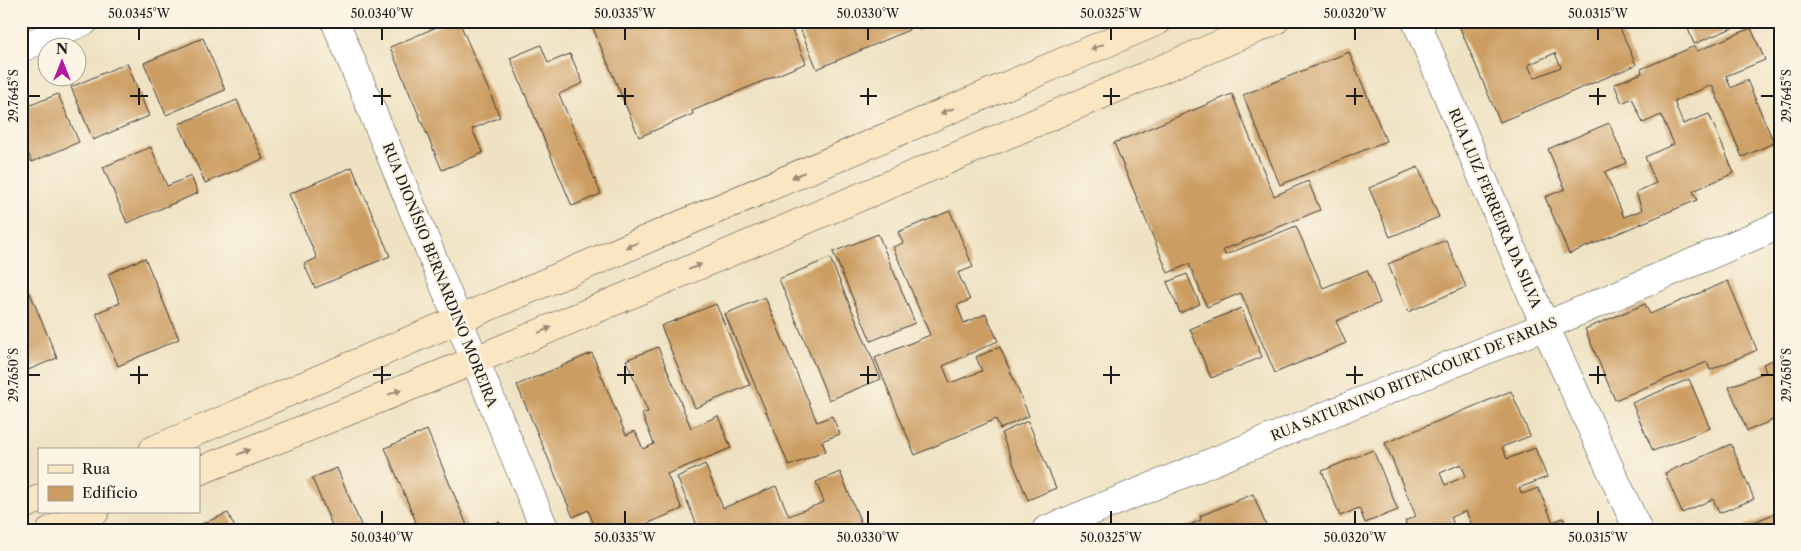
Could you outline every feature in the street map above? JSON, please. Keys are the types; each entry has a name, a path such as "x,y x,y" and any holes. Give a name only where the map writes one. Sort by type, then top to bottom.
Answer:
{"main road":[{"path":"158,448 1158,21"},
{"path":"200,471 476,360 1275,21"},
{"path":"21,506 38,499"},
{"path":"51,530 90,514"}],"street":[{"path":"21,48 84,21"},
{"name":"RUA DIONÍSIO BERNARDINO MOREIRA","path":"335,21 545,530"},
{"name":"RUA LUIZ FERREIRA DA SILVA","path":"1416,21 1545,326 1638,530"},
{"name":"RUA SATURNINO BITENCOURT DE FARIAS","path":"1046,530 1545,326 1780,225"}],"building":[{"path":"451,21 459,21 500,117 472,129 483,153 442,170 390,47"},
{"path":"590,21 788,21 806,63 692,111 693,114 639,137"},
{"path":"797,21 905,21 909,30 817,69"},
{"path":"915,21 940,21 919,30"},
{"path":"1457,21 1617,21 1636,65 1500,122","holes":["1555,53 1561,67 1534,78 1528,65"]},
{"path":"1685,21 1749,21 1694,44"},
{"path":"1751,28 1765,60 1726,76 1731,88 1747,80 1774,143 1742,157 1712,85 1674,101 1683,124 1709,114 1734,173 1693,191 1697,200 1569,254 1545,197 1565,189 1548,149 1609,123 1626,163 1605,172 1624,217 1642,210 1636,192 1656,183 1645,157 1674,144 1661,115 1643,123 1632,98 1622,103 1614,84 1642,73 1641,69 1695,46 1697,51"},
{"path":"203,38 225,90 166,115 144,63"},
{"path":"541,45 548,63 570,54 583,83 559,94 601,194 572,206 510,58"},
{"path":"1349,52 1386,141 1280,185 1243,95"},
{"path":"127,63 149,116 93,140 71,88 88,88 88,80"},
{"path":"1780,82 1780,98 1774,85"},
{"path":"58,94 79,142 32,162 21,138 21,109"},
{"path":"1232,94 1274,196 1308,181 1320,210 1223,250 1225,255 1296,226 1323,288 1367,270 1380,303 1336,321 1346,343 1275,373 1241,293 1207,307 1189,264 1168,273 1114,143"},
{"path":"237,100 263,159 205,183 179,124"},
{"path":"151,147 167,186 191,176 198,193 127,223 103,167"},
{"path":"352,167 390,256 315,288 304,264 317,258 289,194"},
{"path":"1418,167 1439,217 1390,237 1369,188"},
{"path":"950,211 973,267 958,273 970,300 957,305 964,323 986,314 998,341 943,366 950,383 982,371 976,357 1000,347 1029,416 1000,429 996,419 915,455 875,358 930,335 893,247 903,243 898,232"},
{"path":"878,234 915,323 871,341 833,252"},
{"path":"1446,240 1466,287 1408,312 1388,264"},
{"path":"145,258 179,339 118,366 96,313 120,303 108,274"},
{"path":"830,258 881,379 829,400 779,279"},
{"path":"1187,274 1200,304 1180,313 1167,282"},
{"path":"1728,281 1757,350 1710,370 1707,362 1615,400 1585,329 1645,304 1650,314"},
{"path":"30,293 57,358 21,373 21,297"},
{"path":"765,297 817,422 832,416 840,434 822,441 826,451 789,466 725,314"},
{"path":"716,304 750,385 695,408 661,326"},
{"path":"1241,308 1262,357 1211,378 1190,329"},
{"path":"658,347 691,428 718,416 731,448 667,474 682,509 632,530 596,530 588,510 573,517 517,385 592,353 626,435 635,431 643,449 654,444 642,414 648,412 626,360"},
{"path":"1780,357 1780,417 1747,431 1729,387 1766,372 1763,364"},
{"path":"1689,379 1710,428 1653,451 1632,403"},
{"path":"1511,391 1530,436 1502,447 1507,459 1535,448 1547,477 1519,488 1522,494 1538,488 1553,522 1563,518 1568,530 1474,530 1466,511 1451,517 1456,530 1409,530 1405,521 1416,516 1385,443","holes":["1461,464 1466,476 1445,485 1440,473"]},
{"path":"1028,421 1056,488 1028,500 1001,433"},
{"path":"427,430 469,530 398,530 416,522 385,448"},
{"path":"1731,444 1754,499 1719,513 1713,499 1682,513 1665,473"},
{"path":"1373,450 1398,510 1365,523 1359,508 1340,516 1322,471"},
{"path":"705,464 723,508 776,486 789,516 824,502 816,482 840,472 864,530 699,530 677,477"},
{"path":"337,468 363,530 334,530 312,478"},
{"path":"1253,494 1268,530 1178,530 1201,520 1200,516"},
{"path":"1780,511 1780,530 1746,530 1745,526"},
{"path":"228,513 236,530 187,530"},
{"path":"499,522 502,530 480,530"}]}
